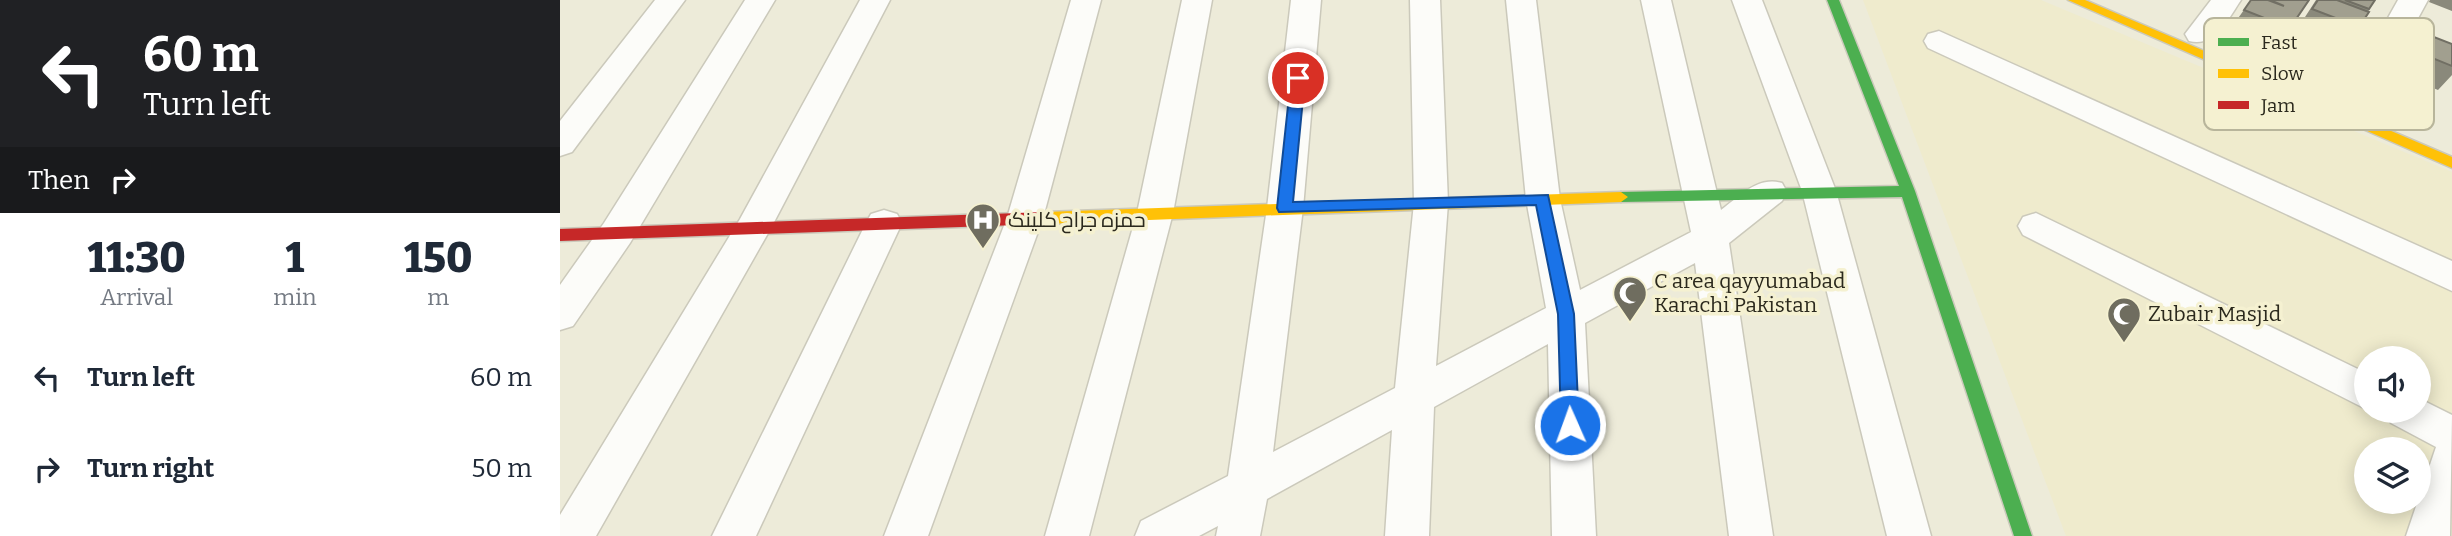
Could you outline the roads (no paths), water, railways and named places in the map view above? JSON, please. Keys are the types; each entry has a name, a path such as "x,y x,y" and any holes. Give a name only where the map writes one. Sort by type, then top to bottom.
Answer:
{"street":[{"path":"560,144 670,0"},
{"path":"560,315 617,233 760,0"},
{"path":"572,536 753,228 875,0"},
{"path":"906,536 1025,218 1086,0"},
{"path":"1067,536 1155,213 1197,0"},
{"path":"1238,536 1248,485 1284,208 1306,0"},
{"path":"1407,536 1414,396 1431,203 1425,0"},
{"path":"1521,0 1543,199 1566,314 1574,536"},
{"path":"1656,0 1710,238 1751,536"},
{"path":"1747,0 1819,191 1909,536"},
{"path":"1833,0 1908,191 2023,536"},
{"path":"2074,0 2204,56"},
{"path":"2212,18 2226,0"},
{"path":"2403,18 2413,0"},
{"path":"2200,34 2204,29"},
{"path":"1939,41 2452,277"},
{"path":"2375,130 2452,163"},
{"path":"560,235 1543,199 1908,191"},
{"path":"1157,536 1710,238 1770,192"},
{"path":"734,536 884,223"},
{"path":"2036,226 2354,386"},
{"path":"2428,423 2452,435"},
{"path":"2428,536 2452,457"}],"place":[{"name":"حمزہ جراح کلینک","path":"983,250"},
{"name":"C area qayyumabad Karachi Pakistan","path":"1630,323"},
{"name":"Zubair Masjid","path":"2124,344"}]}
